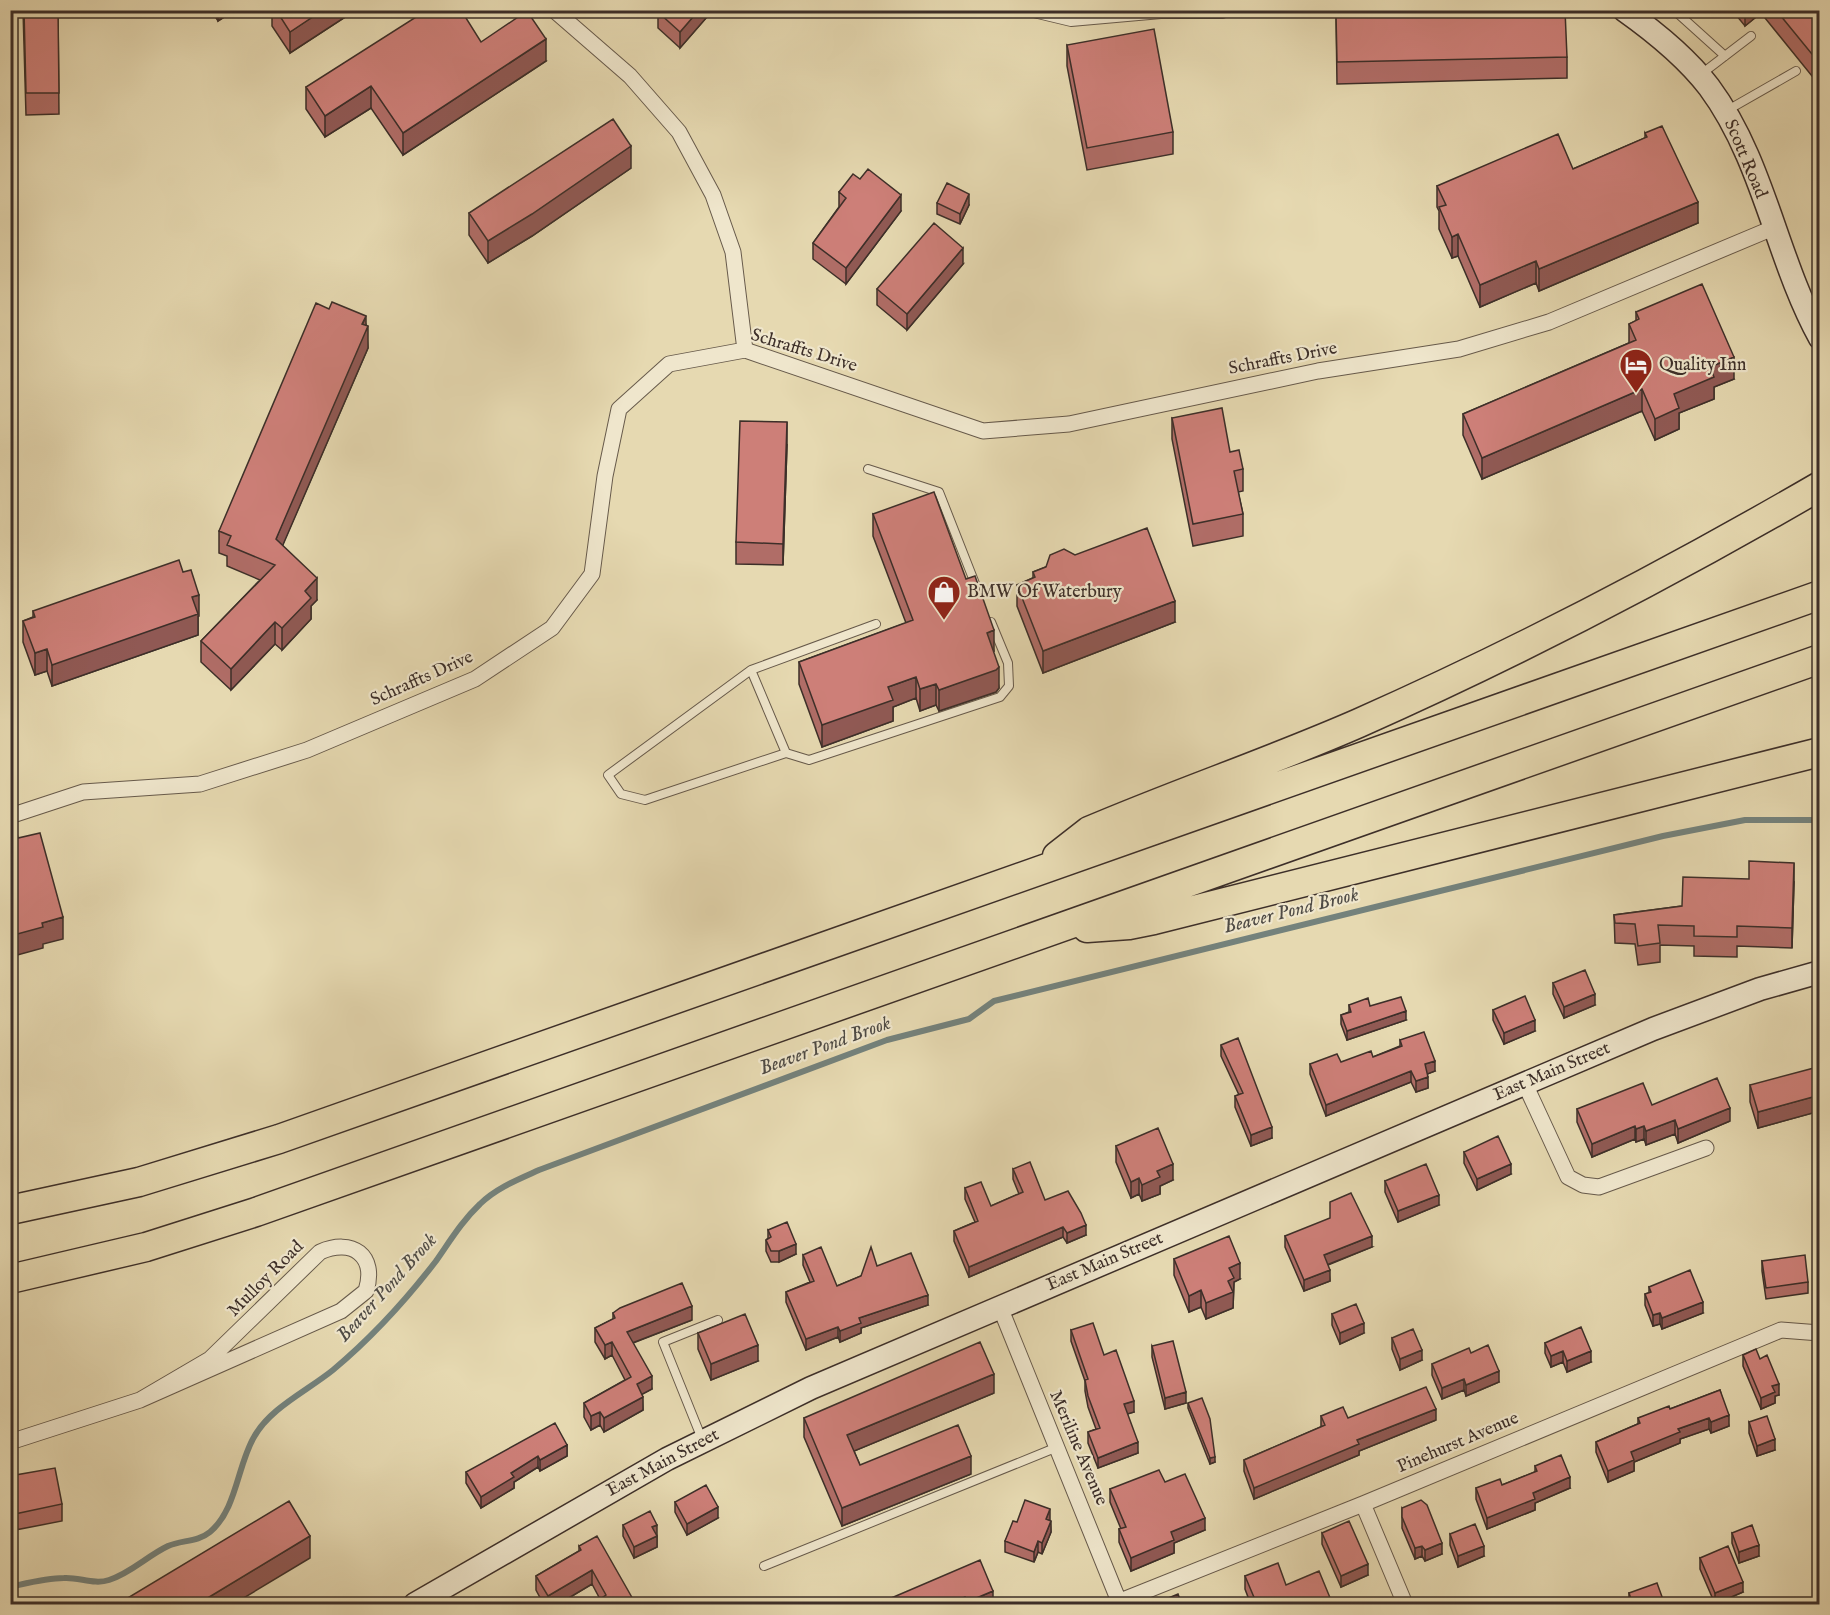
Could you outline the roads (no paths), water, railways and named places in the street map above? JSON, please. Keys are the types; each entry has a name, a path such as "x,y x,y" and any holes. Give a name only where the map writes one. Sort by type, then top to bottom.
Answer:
{"highway":[{"path":"1044,869 1070,844 1089,831 1335,733 1456,678 1652,580 1820,486"},
{"path":"10,1210 139,1182 240,1153 1820,595"},
{"path":"10,1279 89,1262 223,1223 1820,659"},
{"path":"1065,926 1109,927 1154,920 1820,752"}],"main road":[{"name":"Scott Road","path":"1624,10 1655,33 1699,75 1725,112 1740,142 1795,286 1820,338"},
{"name":"East Main Street","path":"415,1605 563,1517 702,1440 811,1388 1694,1013 1760,989 1820,972"}],"street":[{"path":"554,10 630,76 679,132 713,195 733,252 745,350"},
{"name":"Schraffts Drive","path":"10,816 83,792 200,783 308,750 475,678 552,628 592,574 604,476 619,409 669,364 745,350 983,431 1069,424 1318,371 1459,349 1549,322 1773,228"},
{"path":"1525,1084 1568,1177 1583,1185 1599,1187 1706,1148"},
{"name":"Mulloy Road","path":"10,1442 140,1400 293,1335 341,1311 366,1291 369,1267 361,1254 350,1246 335,1246 320,1252 210,1359 140,1400"},
{"name":"Meriline Avenue","path":"1000,1307 1055,1448 1089,1525 1117,1604"},
{"name":"Pinehurst Avenue","path":"1117,1604 1781,1330 1820,1333"},
{"path":"1363,1504 1405,1605"}],"lane":[{"path":"1020,10 1071,22 1161,14 1222,14"},
{"path":"1674,10 1725,56"},
{"path":"1699,75 1751,36"},
{"path":"1725,112 1796,71"},
{"path":"868,469 939,492 982,599"},
{"path":"876,624 751,670 608,775 621,794 645,800 786,753 809,760 1000,697 1009,686 1008,663 986,610"},
{"path":"751,670 786,753"},
{"path":"702,1440 663,1342 718,1320"},
{"path":"764,1566 1055,1448"}],"waterway":[{"name":"Beaver Pond Brook","path":"10,1587 57,1578 98,1582 109,1580 125,1573 168,1546 200,1538 210,1532 226,1512 248,1448 269,1417 333,1370 374,1332 424,1276 462,1224 486,1198 516,1180 539,1170 887,1040 969,1019 994,1001 1663,836 1745,820 1820,820"}],"place":[{"name":"Quality Inn","path":"1636,394"},
{"name":"BMW Of Waterbury","path":"944,621"}]}
